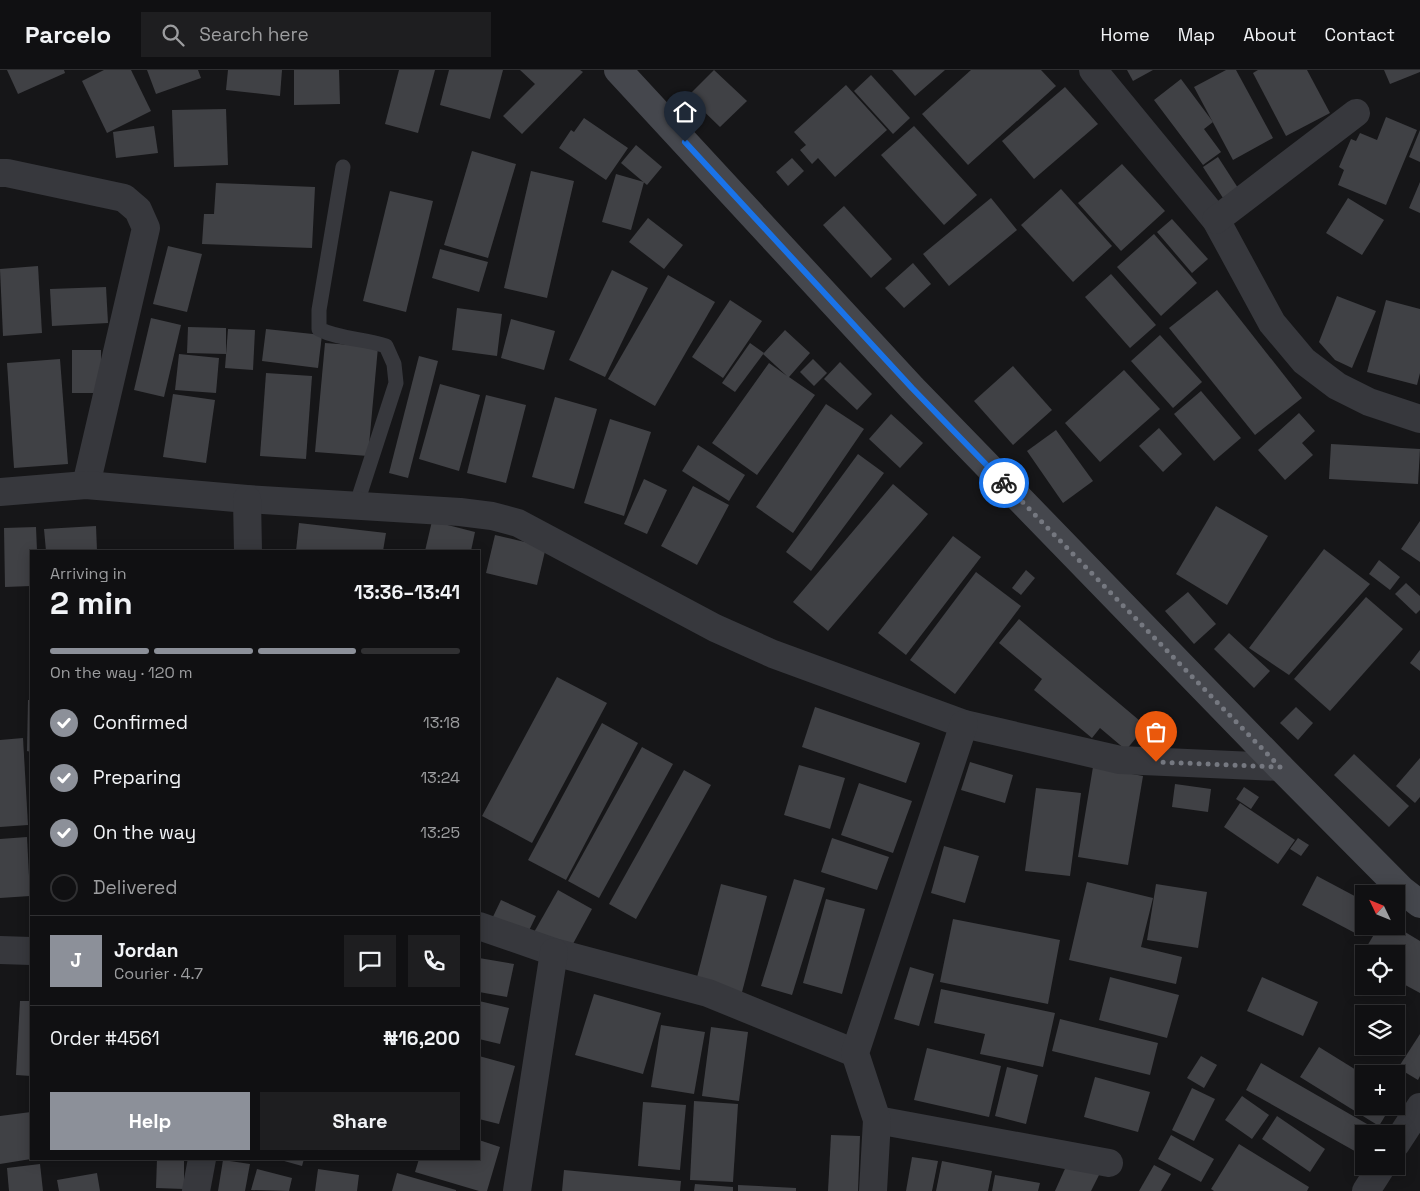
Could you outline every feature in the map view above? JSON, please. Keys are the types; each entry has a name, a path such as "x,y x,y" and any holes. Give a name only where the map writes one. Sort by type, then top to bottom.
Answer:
{"street":[{"path":"618,70 912,388 1280,767 1402,890 1420,904"},
{"path":"1093,70 1216,220 1272,323 1304,362 1337,386 1369,402 1420,419"},
{"path":"1216,220 1356,113"},
{"path":"2,169 124,198 138,210 146,228 86,486"},
{"path":"0,492 86,486 246,499 460,512 492,516 518,523 715,628 773,654 964,724 1120,760 1280,767"},
{"path":"246,499 248,550"},
{"path":"873,1191 877,1120 855,1053 964,724"},
{"path":"480,926 554,952 708,993 855,1053"},
{"path":"0,950 30,951"},
{"path":"517,1191 554,952"},
{"path":"1405,1130 1420,1107"},
{"path":"877,1120 1108,1163"},
{"path":"196,1191 202,1160"},
{"path":"1366,1191 1376,1175"}],"lane":[{"path":"343,167 319,310 319,329 331,335 372,341 386,346 394,364 396,383 356,506"}],"building":[{"path":"7,70 64,70 65,73 18,94"},
{"path":"104,70 131,70 151,111 107,133 82,81"},
{"path":"147,70 198,70 201,78 156,94"},
{"path":"228,70 282,70 280,96 226,90"},
{"path":"294,70 339,70 340,104 294,105"},
{"path":"399,70 435,70 418,133 385,124"},
{"path":"449,70 503,70 490,119 440,105"},
{"path":"520,70 580,70 583,72 522,134 503,116 535,84"},
{"path":"714,70 747,101 720,127 688,96"},
{"path":"892,70 945,70 915,96"},
{"path":"971,70 1041,70 1056,86 968,165 922,114"},
{"path":"1127,70 1153,70 1133,81"},
{"path":"1226,70 1236,70 1273,138 1233,160 1194,87"},
{"path":"1258,70 1307,70 1330,113 1286,136 1253,73"},
{"path":"1384,70 1420,70 1420,72 1390,84"},
{"path":"871,75 910,118 893,134 854,91"},
{"path":"1181,79 1213,122 1204,129 1221,152 1203,165 1154,100"},
{"path":"846,85 887,130 835,177 818,158 812,164 800,150 806,145 794,132"},
{"path":"1065,87 1098,124 1034,179 1002,141"},
{"path":"226,109 228,165 174,167 172,110"},
{"path":"1386,117 1417,130 1386,205 1338,185 1344,170 1339,167 1351,139 1356,141 1360,133 1377,140"},
{"path":"584,118 628,148 606,180 559,148 571,130 574,132"},
{"path":"154,126 158,153 116,158 113,132"},
{"path":"914,126 977,195 944,225 881,155"},
{"path":"1420,130 1420,162 1409,157"},
{"path":"636,145 662,167 647,185 621,163"},
{"path":"472,151 516,164 488,258 444,245"},
{"path":"1218,157 1238,188 1223,198 1203,167"},
{"path":"792,158 804,171 788,186 776,172"},
{"path":"1122,164 1165,211 1121,251 1078,203"},
{"path":"531,171 574,181 547,298 504,288"},
{"path":"616,174 644,182 631,230 602,222"},
{"path":"1420,182 1420,213 1409,208"},
{"path":"216,183 315,187 312,248 202,244 204,214 214,214"},
{"path":"1061,189 1112,246 1073,282 1021,225"},
{"path":"390,191 433,201 406,312 363,301"},
{"path":"991,198 1017,230 949,286 923,254"},
{"path":"1348,198 1384,220 1362,255 1326,233"},
{"path":"844,206 892,259 871,278 823,225"},
{"path":"648,218 683,245 664,269 629,242"},
{"path":"1172,219 1208,259 1192,273 1157,232"},
{"path":"1154,234 1197,283 1161,316 1117,267"},
{"path":"168,246 202,254 187,312 153,304"},
{"path":"440,249 488,262 479,292 432,278"},
{"path":"913,263 931,284 904,308 885,288"},
{"path":"38,266 42,333 3,336 0,269"},
{"path":"612,270 648,288 605,377 569,360"},
{"path":"1111,274 1156,325 1130,348 1085,297"},
{"path":"668,275 715,302 655,406 608,379"},
{"path":"106,287 108,323 52,326 50,289"},
{"path":"1217,290 1302,398 1255,435 1169,328"},
{"path":"1337,296 1376,311 1352,368 1335,360 1319,342"},
{"path":"730,300 762,321 723,378 692,357"},
{"path":"1386,300 1420,309 1420,373 1417,385 1367,372"},
{"path":"457,308 502,314 497,356 452,350"},
{"path":"151,318 181,325 164,397 134,390"},
{"path":"511,319 555,331 544,370 501,358"},
{"path":"188,327 226,328 226,354 187,353"},
{"path":"228,329 255,330 253,370 225,368"},
{"path":"266,329 322,335 318,368 262,361"},
{"path":"785,330 810,353 789,377 815,395 757,475 712,443 769,363 787,376 763,354"},
{"path":"1160,335 1202,382 1173,408 1131,361"},
{"path":"325,343 378,347 368,456 315,452"},
{"path":"750,343 764,353 735,392 722,383"},
{"path":"72,350 101,350 101,393 72,393"},
{"path":"179,354 219,358 216,393 175,390"},
{"path":"419,356 438,361 408,478 389,473"},
{"path":"60,359 68,464 14,468 7,363"},
{"path":"813,359 827,373 814,386 800,372"},
{"path":"840,362 872,394 857,410 824,379"},
{"path":"1013,366 1052,410 1013,445 974,401"},
{"path":"1124,370 1160,409 1100,462 1065,423"},
{"path":"266,373 312,376 306,459 260,456"},
{"path":"440,384 480,395 459,471 419,459"},
{"path":"1201,391 1241,438 1214,461 1174,414"},
{"path":"173,394 215,400 206,463 163,457"},
{"path":"486,395 526,405 506,483 467,473"},
{"path":"555,397 597,409 574,489 532,477"},
{"path":"826,404 864,429 793,533 756,507"},
{"path":"1299,413 1315,431 1302,443 1313,455 1285,480 1258,450"},
{"path":"891,414 923,443 900,468 869,439"},
{"path":"610,419 651,432 624,516 584,503"},
{"path":"1159,428 1182,454 1163,472 1139,446"},
{"path":"1056,430 1093,481 1063,503 1027,451"},
{"path":"1331,444 1420,449 1418,484 1329,479"},
{"path":"698,445 745,475 729,501 682,471"},
{"path":"858,454 884,473 811,571 786,552"},
{"path":"644,479 667,490 647,534 624,524"},
{"path":"893,484 928,514 828,631 793,602"},
{"path":"693,486 729,505 697,565 661,546"},
{"path":"1216,506 1268,536 1227,605 1176,574"},
{"path":"432,521 475,532 471,550 425,550"},
{"path":"1420,521 1420,562 1401,549"},
{"path":"299,523 386,533 383,550 296,550"},
{"path":"96,526 97,550 46,550 44,529"},
{"path":"36,527 37,550 30,550 30,586 5,587 4,528"},
{"path":"495,535 546,547 537,585 486,573"},
{"path":"953,536 981,557 906,655 878,633"},
{"path":"1324,549 1370,584 1289,675 1249,648"},
{"path":"1379,560 1400,577 1390,590 1369,574"},
{"path":"1026,570 1035,578 1021,595 1012,588"},
{"path":"976,572 1021,606 955,694 910,660"},
{"path":"1406,583 1420,596 1420,610 1416,614 1395,594"},
{"path":"1188,592 1216,624 1194,644 1165,611"},
{"path":"1366,597 1403,629 1330,711 1294,679"},
{"path":"1019,619 1146,726 1126,750 1100,728 1092,738 1034,690 1042,679 999,643"},
{"path":"1229,633 1270,671 1254,688 1214,649"},
{"path":"1420,650 1420,671 1410,663"},
{"path":"557,677 607,703 532,843 482,816"},
{"path":"28,700 30,700 30,752 27,751"},
{"path":"815,707 920,743 906,783 802,747"},
{"path":"1296,707 1313,723 1298,740 1280,723"},
{"path":"602,723 638,743 566,880 528,860"},
{"path":"23,738 28,825 0,827 0,740"},
{"path":"642,747 673,764 599,898 568,881"},
{"path":"1354,754 1409,806 1389,827 1334,775"},
{"path":"1420,758 1420,797 1415,803 1396,786"},
{"path":"970,762 1013,775 1005,803 961,790"},
{"path":"799,765 845,778 830,829 784,815"},
{"path":"1093,767 1143,776 1128,865 1078,857"},
{"path":"684,770 711,785 636,919 609,904"},
{"path":"859,783 912,801 893,853 841,835"},
{"path":"1175,784 1211,789 1208,812 1172,807"},
{"path":"1244,787 1259,797 1251,809 1236,799"},
{"path":"1036,788 1081,793 1070,876 1025,871"},
{"path":"1240,803 1295,840 1278,864 1224,827"},
{"path":"27,837 30,896 0,898 0,839"},
{"path":"832,838 889,857 877,890 821,872"},
{"path":"1298,838 1309,845 1301,856 1290,849"},
{"path":"944,846 979,856 965,903 931,893"},
{"path":"1317,876 1355,896 1355,933 1302,905"},
{"path":"794,879 825,888 792,995 761,986"},
{"path":"1087,882 1153,898 1141,947 1182,957 1176,984 1069,960"},
{"path":"721,884 767,896 741,996 695,985"},
{"path":"1156,884 1207,892 1198,948 1147,940"},
{"path":"558,890 592,909 568,953 533,934"},
{"path":"826,899 865,909 842,994 803,983"},
{"path":"501,900 536,916 525,939 490,923"},
{"path":"953,919 1060,940 1048,1004 940,982"},
{"path":"1405,932 1420,941 1420,993 1405,985 1405,945 1368,945 1374,935 1405,935"},
{"path":"480,958 514,964 507,997 480,992"},
{"path":"910,967 934,974 919,1026 894,1019"},
{"path":"1110,977 1179,995 1167,1038 1099,1020"},
{"path":"1262,977 1318,1002 1303,1036 1247,1011"},
{"path":"941,989 1055,1013 1043,1067 980,1054 985,1034 934,1023"},
{"path":"594,994 661,1013 643,1074 575,1055"},
{"path":"20,1001 30,1001 30,1076 16,1075"},
{"path":"480,1001 509,1008 500,1044 480,1039"},
{"path":"1060,1019 1158,1043 1150,1075 1052,1051"},
{"path":"661,1025 705,1032 694,1094 651,1087"},
{"path":"711,1027 748,1032 739,1101 702,1096"},
{"path":"1420,1034 1420,1076 1418,1080 1405,1072 1405,1065 1400,1065"},
{"path":"1319,1047 1355,1069 1355,1111 1300,1077"},
{"path":"927,1048 1001,1066 989,1117 914,1100"},
{"path":"480,1056 515,1066 499,1124 480,1119"},
{"path":"1201,1056 1217,1065 1204,1088 1187,1078"},
{"path":"1261,1063 1369,1125 1355,1125 1355,1151 1246,1090"},
{"path":"1007,1067 1038,1075 1026,1124 995,1116"},
{"path":"1095,1077 1150,1092 1138,1132 1084,1117"},
{"path":"1192,1088 1215,1099 1194,1141 1172,1130"},
{"path":"1242,1096 1269,1115 1252,1139 1225,1120"},
{"path":"694,1101 738,1104 733,1182 690,1180"},
{"path":"643,1102 686,1105 680,1170 638,1166"},
{"path":"30,1112 30,1159 0,1164 0,1116"},
{"path":"1361,1115 1386,1115 1380,1125"},
{"path":"1277,1116 1325,1149 1310,1172 1262,1139"},
{"path":"831,1135 860,1136 858,1191 828,1191"},
{"path":"1171,1135 1214,1159 1201,1182 1158,1159"},
{"path":"480,1140 500,1147 487,1191 479,1191 415,1172 419,1160 480,1160"},
{"path":"1239,1144 1309,1187 1307,1191 1214,1191 1211,1189"},
{"path":"912,1157 938,1161 932,1191 906,1191"},
{"path":"157,1160 184,1160 184,1189 156,1188"},
{"path":"223,1160 250,1164 245,1191 218,1191"},
{"path":"281,1160 304,1160 302,1166"},
{"path":"942,1161 992,1171 988,1191 936,1191"},
{"path":"1068,1162 1099,1175 1091,1191 1055,1191"},
{"path":"40,1164 43,1191 9,1191 7,1168"},
{"path":"1154,1165 1171,1174 1161,1191 1139,1191"},
{"path":"257,1169 292,1178 289,1191 251,1190"},
{"path":"318,1169 359,1175 357,1191 315,1191"},
{"path":"564,1170 681,1181 680,1191 562,1191"},
{"path":"97,1173 100,1191 59,1191 57,1180"},
{"path":"397,1173 456,1190 456,1191 392,1191"},
{"path":"995,1175 1040,1183 1038,1191 992,1191"},
{"path":"695,1184 733,1187 733,1191 694,1191"},
{"path":"738,1185 796,1188 796,1191 738,1191"}],"way so far":[{"path":"1004,483 1280,767 1156,762"}],"route":[{"path":"685,142 912,388 1004,483"}]}
